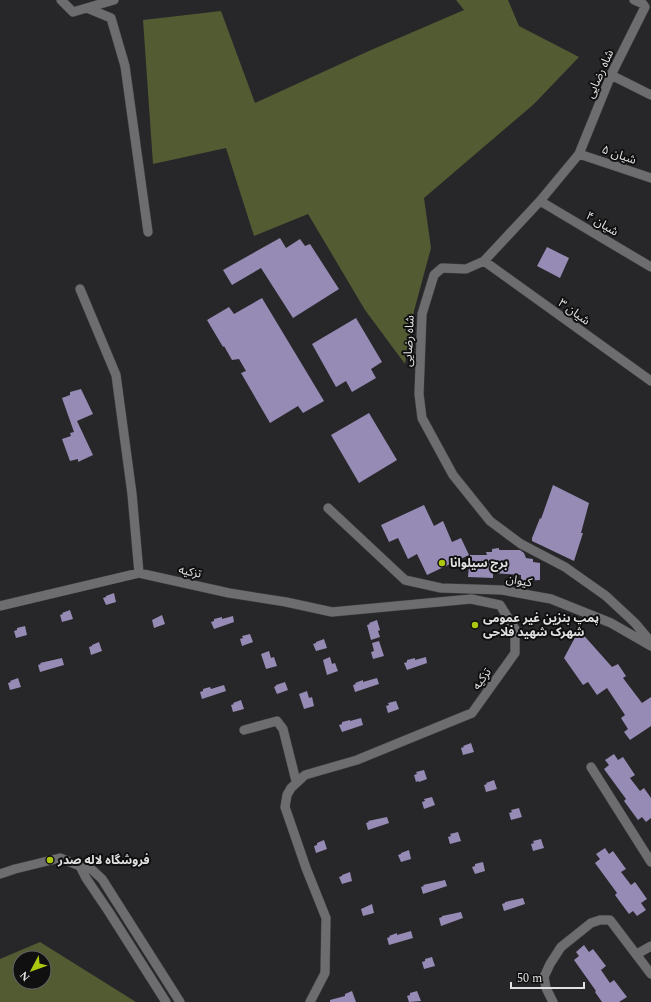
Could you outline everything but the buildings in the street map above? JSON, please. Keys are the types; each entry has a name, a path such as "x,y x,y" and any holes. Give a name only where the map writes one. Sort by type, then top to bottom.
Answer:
{"street":[{"path":"61,0 73,12 114,0"},
{"name":"شاه رضایی","path":"634,0 643,4 645,7 611,75 579,154 540,201 484,261 466,269 442,268 434,275 422,314 419,394 422,418 453,475 490,521 521,544 565,567 606,596 635,622 651,642"},
{"path":"87,8 111,18 125,66 148,232"},
{"path":"611,75 651,95"},
{"name":"شیان ۵","path":"579,154 651,178"},
{"name":"شیان ۴","path":"540,201 651,267"},
{"name":"شیان ۳","path":"484,261 651,381"},
{"path":"0,606 139,573 132,494 116,375 80,289"},
{"name":"کیوان","path":"328,508 406,580 441,588 502,590 551,599 611,623 651,646"},
{"name":"تزکیه","path":"139,573 229,593 286,602 332,612 471,599 500,605 515,630 515,652 472,713 357,760 305,775 296,782"},
{"path":"244,730 277,721 283,729 296,782 290,788 285,807 306,868 326,918 324,973 310,1002"},
{"path":"591,767 650,857"},
{"path":"0,874 60,858 80,866 89,867 102,879 180,1002"},
{"path":"80,866 86,878 166,1002"},
{"path":"553,1002 546,988 544,977 550,964 561,947 591,923 600,920 610,920 651,974"},
{"path":"637,954 651,946"}],"green space":[{"path":"456,0 508,0 519,26 579,57 534,104 424,198 431,248 414,311 405,364 365,310 308,214 254,236 226,148 153,164 143,20 221,11 255,103 371,50 464,10"},
{"path":"40,942 136,1002 0,1002 0,959 12,954 12,990 52,990 52,950 21,950"}],"place":[{"name":"برج سیلوانا","path":"442,563"},
{"name":"پمپ بنزین غیر عمومی شهرک شهید فلاحی","path":"475,625"},
{"name":"فروشگاه لاله صدر","path":"50,860"}]}
